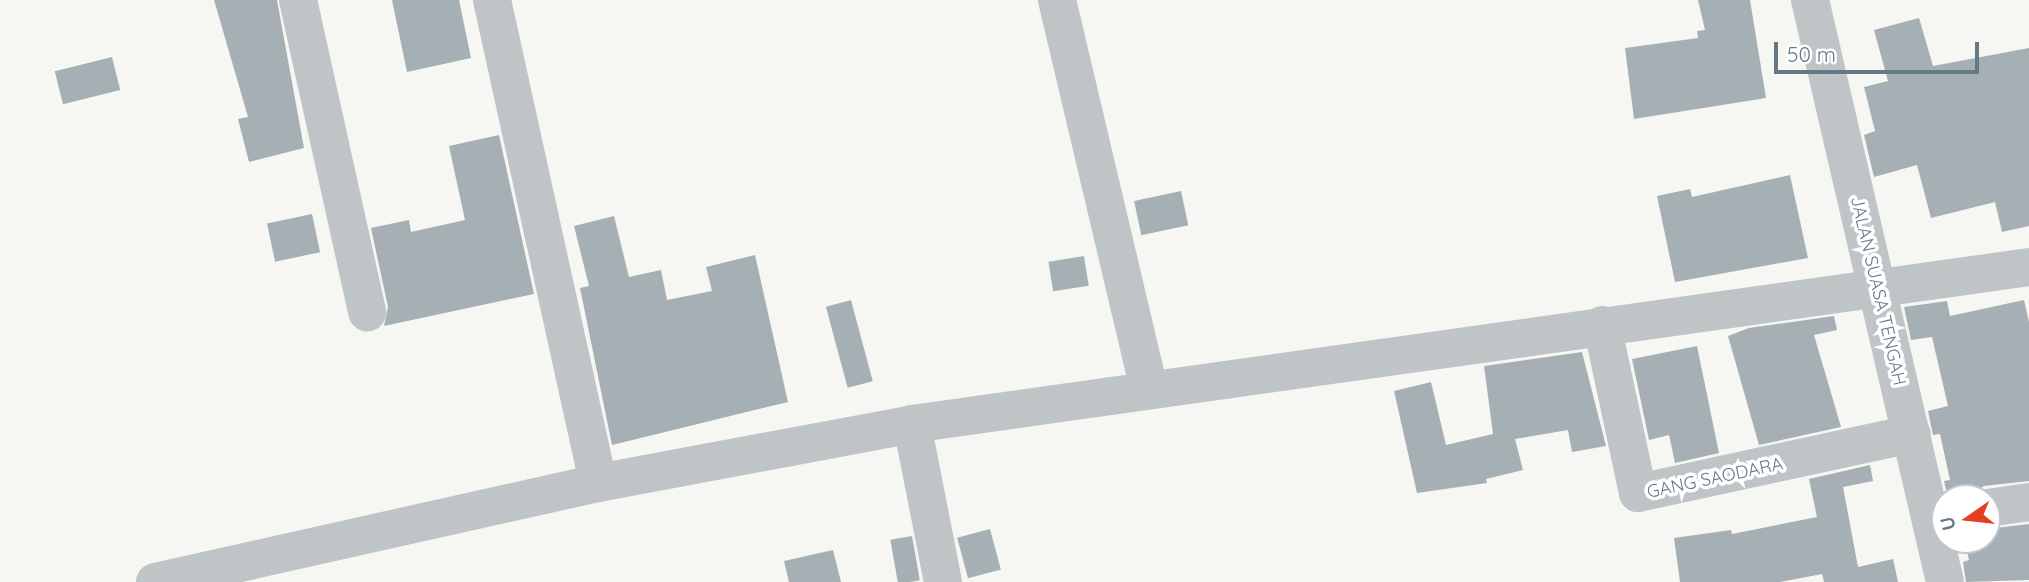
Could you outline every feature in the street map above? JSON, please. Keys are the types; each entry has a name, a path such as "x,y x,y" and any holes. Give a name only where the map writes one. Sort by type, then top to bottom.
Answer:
{"street":[{"path":"298,0 367,313"},
{"path":"492,0 598,483"},
{"path":"1057,0 1149,389"},
{"name":"JALAN SUASA TENGAH","path":"1810,0 1912,434 1931,492"},
{"path":"155,582 598,483 912,425 1149,389 1604,337 2029,267"},
{"name":"GANG SAODARA","path":"1604,337 1635,488 1644,496 1912,434"},
{"path":"912,425 943,582"},
{"path":"2001,506 2029,502"},
{"name":"JALAN SUASA TENGAH","path":"1942,554 1945,582"}],"building":[{"path":"214,0 277,0 304,148 249,162 238,119 248,117"},
{"path":"392,0 459,0 471,58 407,72"},
{"path":"1698,0 1750,0 1766,98 1634,119 1625,48 1698,38 1697,31 1705,30"},
{"path":"1919,18 1933,66 2029,48 2029,226 2002,232 1995,202 1931,218 1917,165 1874,177 1864,135 1875,131 1864,87 1888,81 1874,30"},
{"path":"112,57 120,90 63,104 55,71"},
{"path":"499,135 534,294 384,326 388,307 371,228 409,220 411,232 465,220 449,146"},
{"path":"1790,175 1808,258 1675,282 1657,196 1690,189 1692,197"},
{"path":"1181,191 1188,225 1141,235 1134,201"},
{"path":"312,214 320,252 275,262 267,224"},
{"path":"614,216 629,277 661,270 667,300 712,291 706,267 755,255 788,402 612,445 580,288 589,286 574,226"},
{"path":"1084,256 1089,286 1053,291 1048,262"},
{"path":"851,300 873,381 848,388 826,307"},
{"path":"2024,300 2029,322 2029,481 2001,484 1945,484 1944,481 1950,480 1940,434 1933,435 1928,411 1948,406 1932,337 1911,340 1904,307 1947,301 1950,316"},
{"path":"1834,316 1837,330 1814,335 1841,427 1759,445 1728,336 1749,328"},
{"path":"1697,346 1719,453 1675,463 1669,435 1649,440 1632,359"},
{"path":"1582,352 1606,446 1572,452 1568,430 1515,439 1523,470 1486,479 1487,483 1417,493 1394,391 1431,382 1446,445 1493,434 1484,366"},
{"path":"1870,465 1873,481 1843,487 1858,567 1893,559 1898,582 1824,582 1822,574 1780,582 1680,582 1674,538 1731,530 1732,534 1817,517 1809,479"},
{"path":"2029,524 2029,580 1966,582 1963,562 1969,560 1968,554 2001,554 2001,527"},
{"path":"990,529 1001,570 968,578 957,538"},
{"path":"912,536 920,580 898,582 890,540"},
{"path":"833,550 841,582 789,582 784,561"}]}
